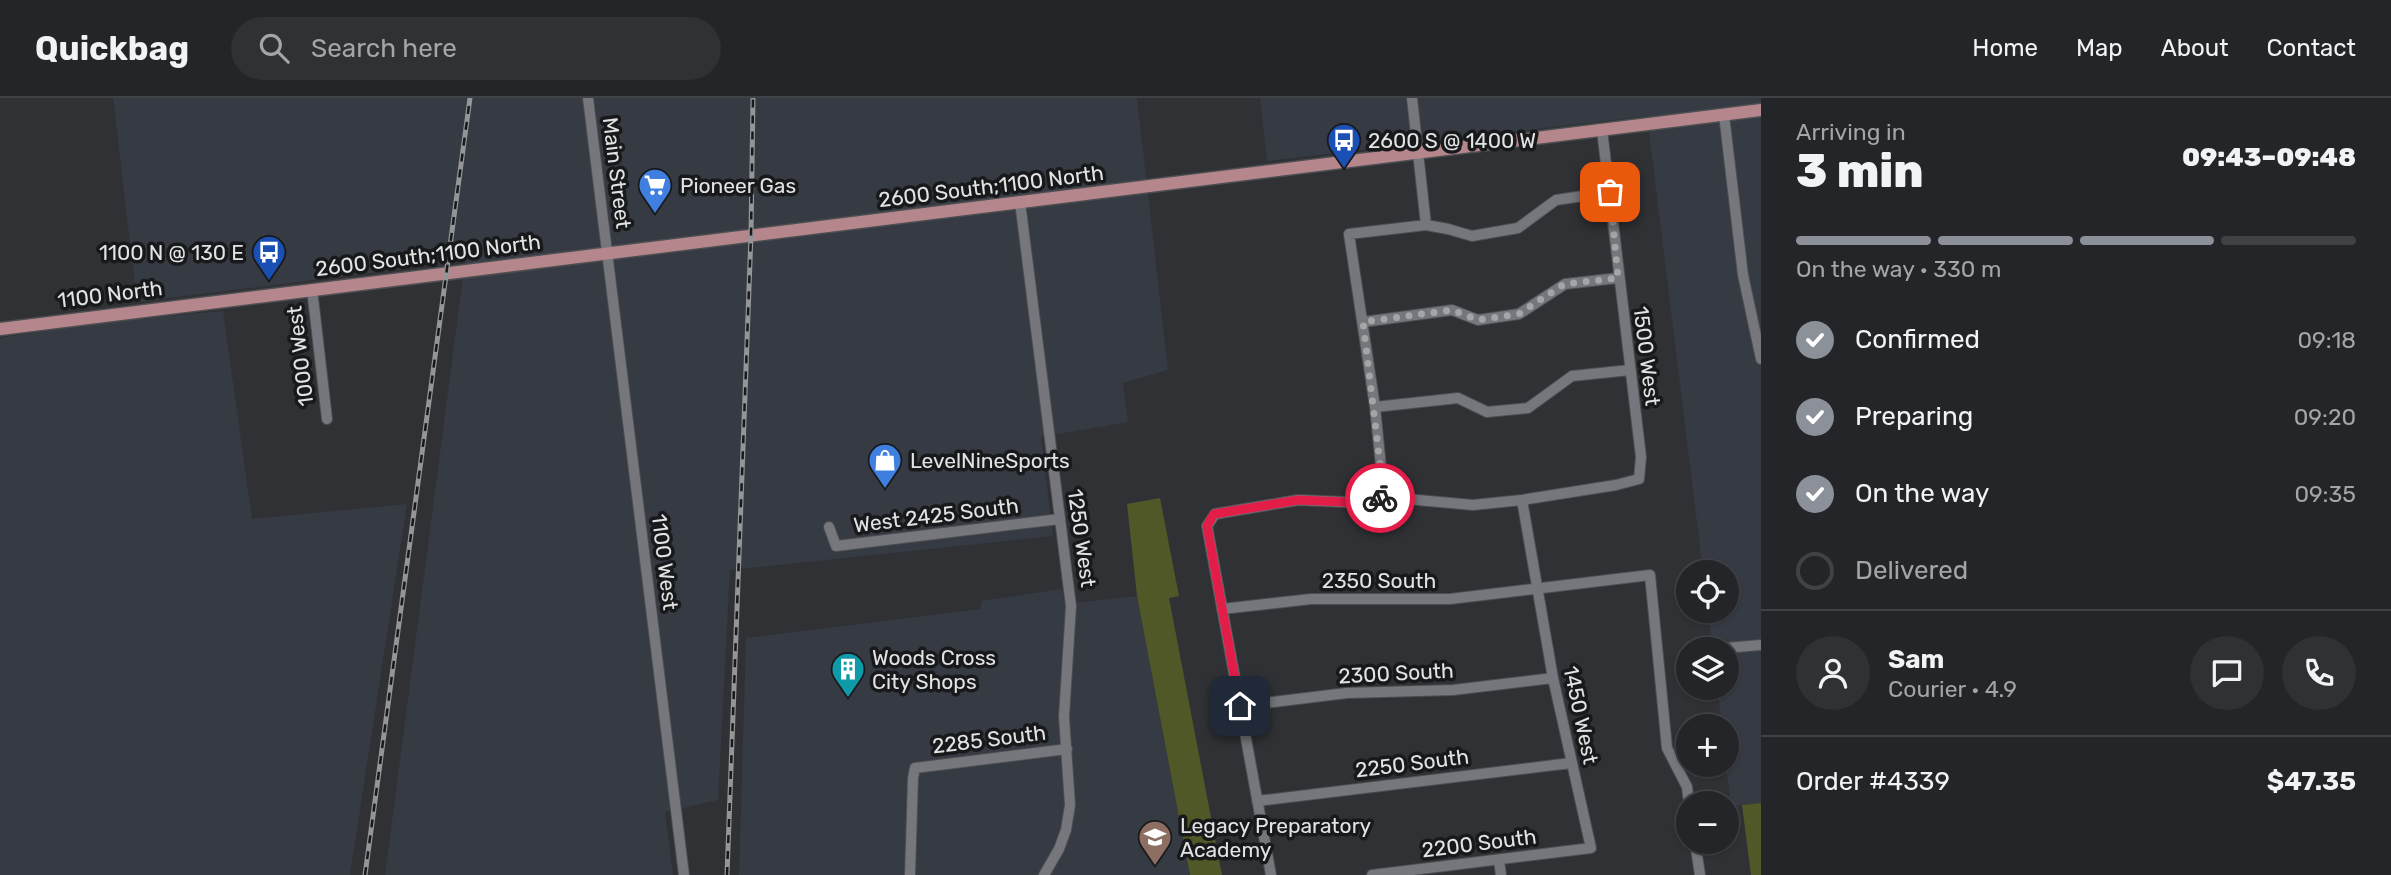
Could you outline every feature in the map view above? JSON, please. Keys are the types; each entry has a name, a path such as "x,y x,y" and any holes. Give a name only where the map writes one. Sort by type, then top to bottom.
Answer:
{"main road":[{"name":"2600 South;1100 North","path":"226,299 1761,110"},
{"name":"1100 North","path":"0,329 226,299"}],"street":[{"name":"Main Street","path":"588,98 607,253"},
{"path":"1412,98 1426,225"},
{"path":"1724,115 1744,275 1761,359"},
{"name":"1500 West","path":"1522,500 1639,479 1641,457 1602,130"},
{"path":"1384,497 1375,407 1349,234 1426,225 1472,236 1518,228 1556,200 1610,192"},
{"name":"1250 West","path":"1020,202 1071,606 1065,717 1071,792 1068,818 1059,849 1044,875"},
{"name":"1100 West","path":"607,253 684,875"},
{"path":"1363,322 1452,310 1478,320 1519,314 1564,284 1618,278"},
{"name":"1000 West","path":"312,289 327,419"},
{"path":"1375,407 1458,398 1487,412 1528,408 1572,376 1630,370"},
{"path":"1271,875 1207,526 1214,514 1298,500 1345,502 1384,497 1473,505 1522,500 1536,590"},
{"name":"West 2425 South","path":"829,527 836,546 1060,519"},
{"name":"2350 South","path":"1223,609 1311,599 1450,599 1650,575 1667,748 1687,791"},
{"name":"1450 West","path":"1536,590 1591,848"},
{"path":"1739,647 1761,645"},
{"name":"2300 South","path":"1240,706 1347,693 1453,690 1553,678"},
{"name":"2285 South","path":"910,875 915,768 1067,749"},
{"name":"2250 South","path":"1257,801 1571,763"},
{"name":"2200 South","path":"1371,875 1591,848"},
{"path":"1697,854 1700,875"},
{"path":"1499,860 1502,875"}],"shaded area":[{"path":"113,98 1137,98 1168,370 1123,383 1128,422 1041,437 1053,536 730,570 718,800 665,812 673,875 385,875 465,261 137,302"},
{"path":"1260,98 1761,98 1761,803 1739,805 1739,791 1729,791 1727,777 1739,777 1739,714 1720,714 1719,700 1739,700 1739,637 1711,637 1709,623 1739,623 1739,560 1702,560 1647,116 1267,161"},
{"path":"223,311 252,519 407,504 350,875 0,875 0,338 95,323"},
{"path":"1062,589 1065,604 1137,596 1190,875 739,875 746,638 981,609 981,601"}],"green space":[{"path":"1160,498 1179,596 1169,598 1222,875 1190,875 1137,596 1127,504"},
{"path":"1761,803 1761,875 1751,875 1742,805"}],"railway":[{"path":"365,875 470,98"},
{"path":"727,875 751,235 753,98"}],"way so far":[{"path":"1380,498 1384,497 1363,322 1452,310 1478,320 1519,314 1564,284 1618,278 1610,192"}],"place":[{"name":"2600 S @ 1400 W","path":"1344,170"},
{"name":"Pioneer Gas","path":"655,215"},
{"name":"1100 N @ 130 E","path":"269,282"},
{"name":"LevelNineSports","path":"885,490"},
{"name":"Woods Cross City Shops","path":"848,699"},
{"name":"Legacy Preparatory Academy","path":"1155,867"}],"route":[{"path":"1240,706 1207,526 1214,514 1298,500 1345,502 1380,498"}]}
